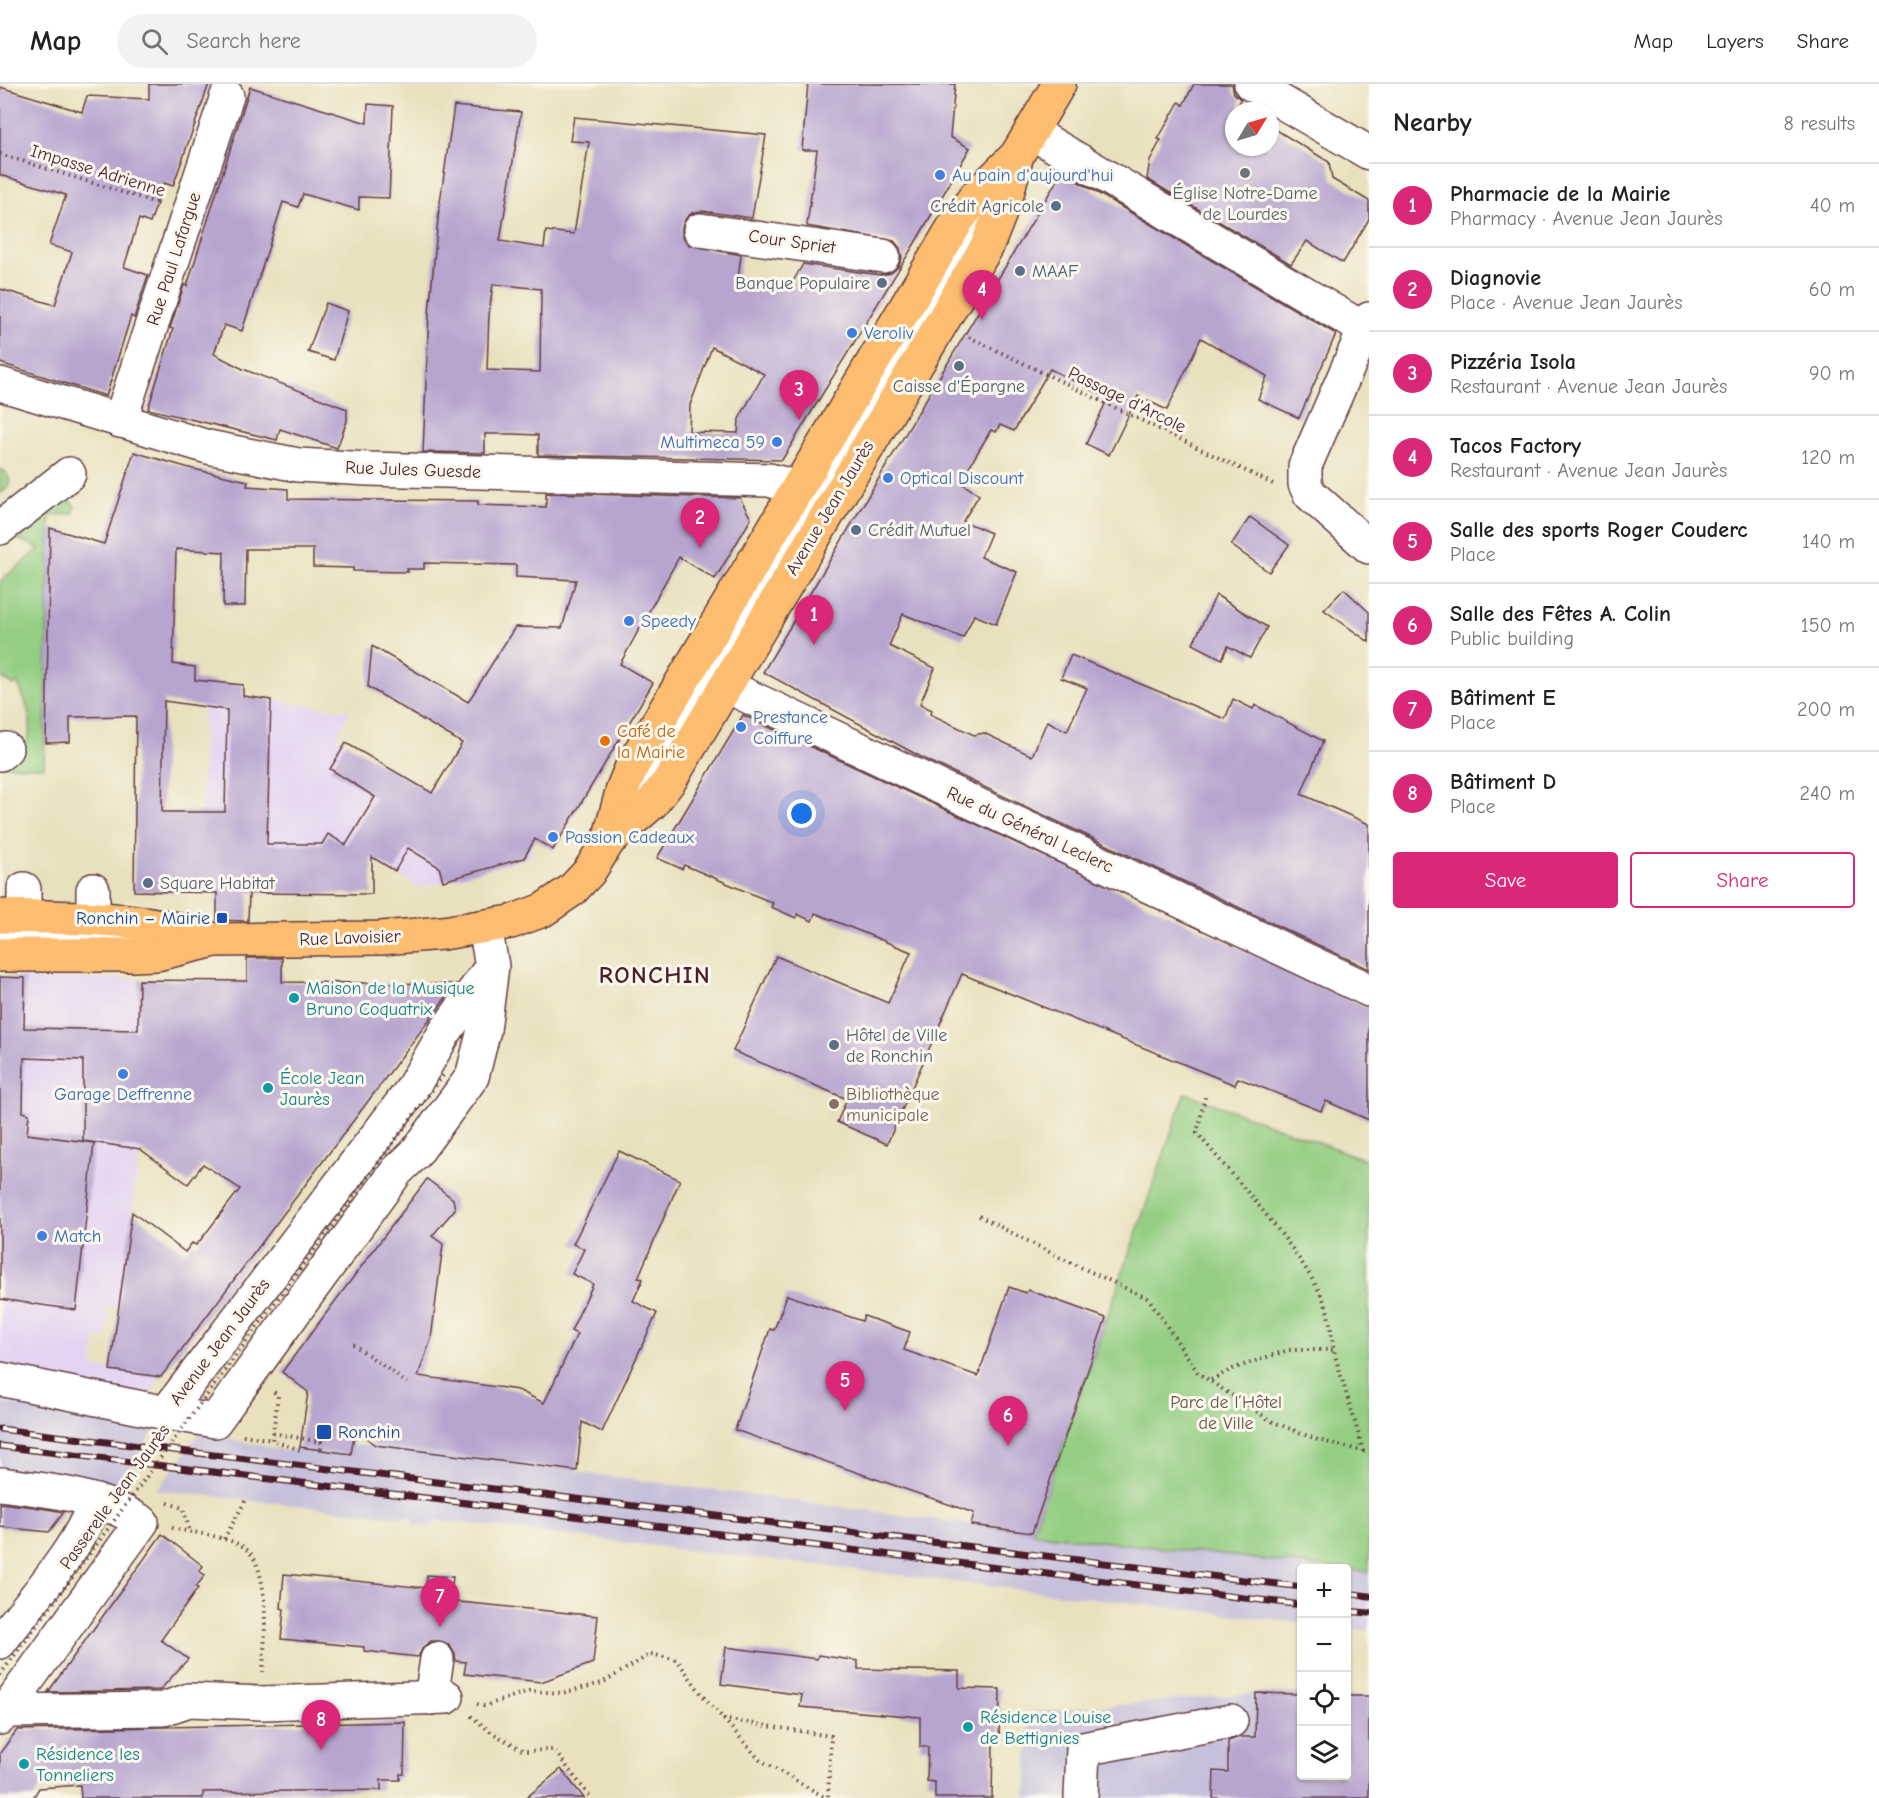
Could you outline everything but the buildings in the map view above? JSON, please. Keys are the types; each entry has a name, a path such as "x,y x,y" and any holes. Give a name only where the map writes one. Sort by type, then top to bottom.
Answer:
{"main road":[{"name":"Avenue Jean Jaurès","path":"813,499 901,268 967,206 1024,143 1059,84"},
{"name":"Avenue Jean Jaurès","path":"485,927 532,915 562,897 585,877 609,840 629,773 709,674 813,499 940,323 997,225 1024,143"},
{"name":"Rue Lavoisier","path":"12,914 93,904 215,940"},
{"name":"Rue Lavoisier","path":"0,955 157,954 215,940 381,938 485,927"}],"street":[{"path":"1251,84 1369,153"},
{"name":"Rue Paul Lafargue","path":"120,421 227,96"},
{"path":"813,499 1024,143 1366,324 1312,447 1305,466 1305,484 1310,494 1369,547"},
{"name":"Cour Spriet","path":"700,230 901,268"},
{"name":"Rue Jules Guesde","path":"0,384 208,447 298,465 769,480 813,499"},
{"path":"0,528 69,474"},
{"name":"Rue du Général Leclerc","path":"709,674 1369,990"},
{"path":"12,914 215,940"},
{"name":"Avenue Jean Jaurès","path":"485,927 492,966 484,1030 472,1077 415,1154 397,1171 216,1421 166,1413 410,1092 445,1032 492,966"},
{"path":"0,1379 166,1413"},
{"path":"0,1484 57,1490 130,1514 153,1512"},
{"path":"0,1642 75,1541 95,1501"},
{"path":"3,1715 153,1512"},
{"path":"3,1715 163,1709 189,1700 262,1703 439,1698 437,1659"},
{"path":"1081,1798 1083,1749 1231,1721"}],"path":[{"name":"Impasse Adrienne","path":"0,154 189,213"},
{"name":"Passage d'Arcole","path":"940,323 1272,485 1305,484"},
{"name":"Passerelle Jean Jaurès","path":"0,1675 444,1074"},
{"path":"980,1216 1059,1257 1149,1299 1189,1363 1198,1373 1270,1421 1318,1440 1363,1452 1351,1401 1334,1350 1330,1321 1321,1293 1273,1224 1197,1134 1205,1097"},
{"path":"353,1344 407,1383"},
{"path":"1211,1380 1232,1369 1288,1350 1334,1350"},
{"path":"254,1367 278,1396 272,1440"},
{"path":"273,1433 321,1442 321,1450"},
{"path":"252,1437 272,1440 300,1450"},
{"path":"224,1539 247,1498"},
{"path":"153,1512 183,1508 190,1532"},
{"path":"153,1512 190,1532 243,1545 255,1558 260,1575 265,1622 262,1703"},
{"path":"439,1698 484,1706 529,1691 562,1693 602,1683 651,1654 677,1660 722,1718 760,1760 827,1798 831,1736 722,1718"},
{"path":"439,1698 524,1751 554,1750 591,1798"}],"shaded area":[{"path":"203,691 351,711 336,737 537,855 420,888 344,844 343,894 201,893"},
{"path":"0,977 184,980 182,1076 215,1148 188,1184 140,1150 119,1307 103,1307 109,1312 106,1338 96,1337 93,1367 161,1377 133,1424 0,1403"},
{"path":"0,1403 156,1427 117,1487 0,1473"},
{"path":"200,1433 286,1451 300,1447 350,1454 352,1445 375,1445 1094,1541 1301,1564 1297,1564 1297,1623 435,1520 434,1527 413,1525 413,1518 157,1490"},
{"path":"1351,1570 1369,1572 1369,1631 1351,1629"},
{"path":"1256,1693 1297,1767 1297,1780 1351,1780 1351,1696 1369,1696 1369,1798 1026,1798 1029,1713"}],"green space":[{"path":"0,469 5,471 10,480 8,487 0,494"},
{"path":"69,501 75,506 73,514 50,515 44,767 3,766 23,748 28,739 30,719 18,684 13,685 0,676 0,581 40,549 18,539 59,502"},
{"name":"Parc de l’Hôtel de Ville","path":"1185,1093 1369,1161 1369,1572 1351,1570 1351,1564 1300,1564 1032,1533"}],"railway":[{"path":"0,1429 1297,1586"},
{"path":"0,1446 1297,1604"},
{"path":"1351,1594 1369,1596"},
{"path":"1351,1611 1369,1613"}],"place":[{"name":"Église Notre-Dame de Lourdes","path":"1245,173"},
{"name":"Au pain d'aujourd'hui","path":"940,175"},
{"name":"Crédit Agricole","path":"1056,206"},
{"name":"MAAF","path":"1020,271"},
{"name":"Banque Populaire","path":"882,283"},
{"name":"Tacos Factory","path":"982,320"},
{"name":"Veroliv","path":"852,333"},
{"name":"Caisse d'Épargne","path":"959,366"},
{"name":"Pizzéria Isola","path":"799,420"},
{"name":"Multimeca 59","path":"777,442"},
{"name":"Optical Discount","path":"888,478"},
{"name":"Crédit Mutuel","path":"856,530"},
{"name":"Diagnovie","path":"700,548"},
{"name":"Speedy","path":"629,621"},
{"name":"Pharmacie de la Mairie","path":"814,645"},
{"name":"Prestance Coiffure","path":"741,727"},
{"name":"Café de la Mairie","path":"605,741"},
{"name":"Passion Cadeaux","path":"553,837"},
{"name":"Square Habitat","path":"148,883"},
{"name":"Ronchin – Mairie","path":"222,918"},
{"name":"Maison de la Musique Bruno Coquatrix","path":"294,998"},
{"name":"Hôtel de Ville de Ronchin","path":"834,1045"},
{"name":"Garage Deffrenne","path":"123,1074"},
{"name":"École Jean Jaurès","path":"268,1088"},
{"name":"Bibliothèque municipale","path":"834,1104"},
{"name":"Match","path":"42,1236"},
{"name":"Salle des sports Roger Couderc","path":"845,1411"},
{"name":"Ronchin","path":"324,1432"},
{"name":"Salle des Fêtes A. Colin","path":"1008,1446"},
{"name":"Bâtiment E","path":"440,1627"},
{"name":"Résidence Louise de Bettignies","path":"968,1727"},
{"name":"Bâtiment D","path":"321,1750"},
{"name":"Résidence les Tonneliers","path":"24,1764"}],"district":[{"name":"RONCHIN","path":"655,975"}]}
